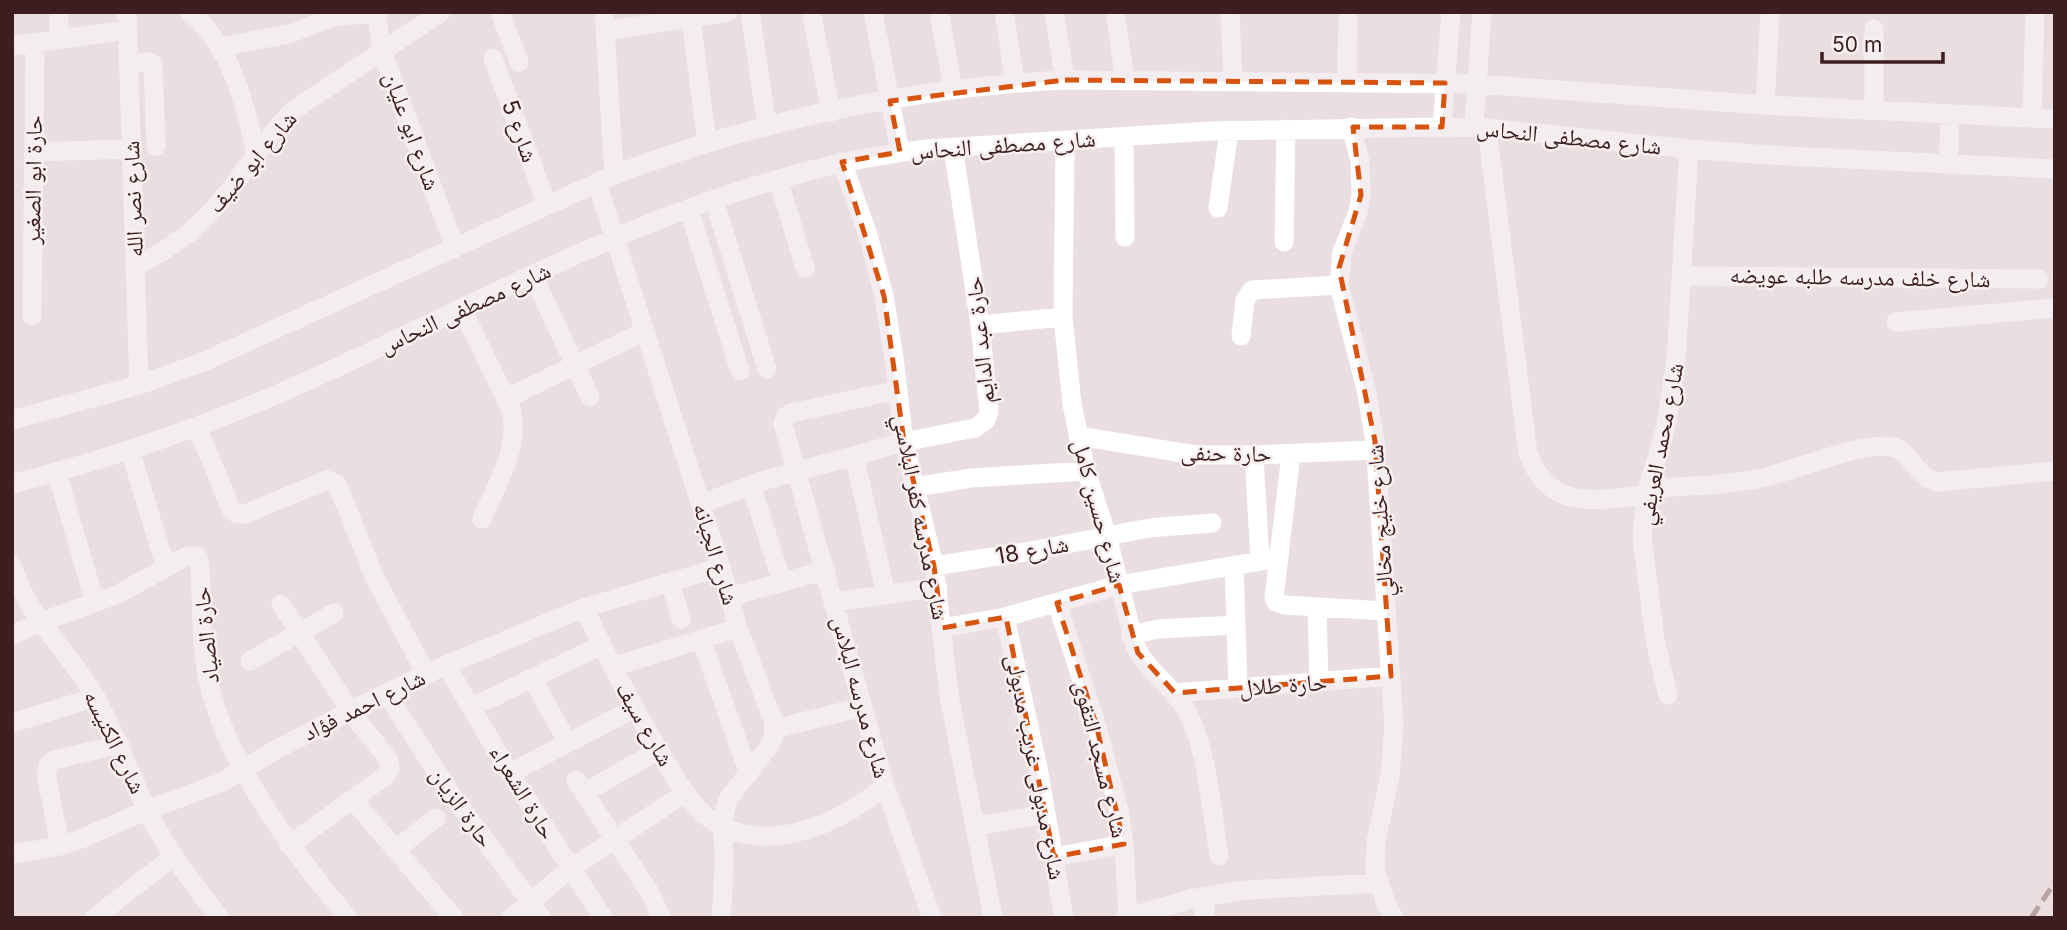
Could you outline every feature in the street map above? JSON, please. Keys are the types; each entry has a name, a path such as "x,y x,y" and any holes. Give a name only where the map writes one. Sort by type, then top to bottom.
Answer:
{"street":[{"path":"59,12 59,40"},
{"path":"190,12 204,25 219,47 243,101 256,155"},
{"name":"شارع ابو ضيف","path":"135,267 188,233 212,211 292,111 441,12"},
{"path":"500,12 519,62"},
{"path":"605,22 729,12"},
{"path":"750,12 767,126"},
{"path":"811,12 831,112"},
{"path":"873,12 900,152"},
{"path":"939,12 953,89"},
{"path":"1004,12 1015,82"},
{"path":"1054,12 1065,80"},
{"path":"1115,12 1125,80"},
{"path":"1230,12 1233,80"},
{"path":"1347,81 1348,12"},
{"path":"1442,127 1451,12"},
{"path":"1482,12 1477,84 1480,128 1528,454 1542,480 1567,497 1590,500 1758,479 1841,454 1882,446 1903,451 1922,475 1937,482 2055,471"},
{"path":"1765,105 1770,12"},
{"path":"2032,118 2035,12"},
{"path":"219,47 289,34 333,17 376,13"},
{"name":"شارع ابو عليان","path":"376,13 382,51 455,248"},
{"path":"691,15 707,143"},
{"path":"12,46 59,40 127,21"},
{"name":"شارع نصر الله","path":"127,21 139,385"},
{"name":"شارع الجبانه","path":"605,22 605,179 615,238 721,567 738,628 774,729"},
{"path":"1874,29 1874,110"},
{"name":"حارة ابو الصغير","path":"32,316 35,44"},
{"name":"شارع 5","path":"493,58 547,205"},
{"path":"128,63 153,64 156,146"},
{"name":"شارع مصطفى النحاس","path":"12,420 139,385 224,353 547,205 663,156 767,126 953,89 1065,80 1444,83 1765,105 2055,120"},
{"path":"1948,165 1950,114"},
{"name":"شارع خليج مخالي","path":"1350,127 1360,161 1361,195 1358,212 1342,252 1339,285 1366,389 1376,450 1391,676 1392,751 1375,855 1378,883 1394,918"},
{"name":"شارع مصطفى النحاس","path":"12,484 130,450 197,427 306,382 615,238 714,200 842,162 900,152 1229,131 1442,127 1480,128 1689,149 2055,169"},
{"path":"1284,242 1286,129"},
{"path":"1218,208 1229,131"},
{"path":"1124,137 1125,237"},
{"name":"شارع حسين كامل","path":"1065,142 1063,317 1078,436 1131,635 1143,660 1175,693 1188,712 1196,733 1219,856"},
{"name":"حارة عبد الدايم","path":"701,504 751,485 904,442 975,428 986,420 989,411 980,325 953,147"},
{"path":"34,152 131,149"},
{"name":"شارع محمد العريفي","path":"1668,695 1655,640 1643,558 1643,526 1647,492 1665,430 1674,384 1689,149"},
{"name":"شارع مدرسه كفر البلاسي","path":"842,162 868,235 884,296 904,442 934,566 948,695 993,918"},
{"path":"778,179 805,268"},
{"path":"714,200 767,369"},
{"path":"689,210 740,371"},
{"path":"533,276 590,397"},
{"name":"شارع خلف مدرسه طلبه عويضه","path":"1682,276 2039,279"},
{"path":"1241,336 1245,300 1252,290 1339,285"},
{"path":"1896,322 2055,308"},
{"path":"461,309 514,421 513,445 482,519"},
{"path":"980,325 1063,317"},
{"path":"505,399 645,331"},
{"name":"شارع مدرسه البلاس","path":"898,390 788,414 783,425 885,786 932,918"},
{"path":"197,427 232,509 237,514 245,514 327,480 337,484 374,576 426,674"},
{"name":"حارة حنفى","path":"1078,436 1196,455 1376,450"},
{"path":"130,450 166,568"},
{"path":"1269,559 1291,454"},
{"path":"1254,455 1276,602 1285,605 1385,611"},
{"path":"854,456 886,594"},
{"path":"915,487 971,478 1086,471"},
{"path":"57,472 95,602"},
{"path":"751,485 782,582"},
{"name":"شارع 18","path":"934,566 998,557 1149,528 1212,523"},
{"name":"حارة الصياد","path":"12,635 118,594 191,555 198,557 202,638 207,675 222,724 244,769 289,845 348,918"},
{"path":"942,628 1005,617 1119,585 1269,559"},
{"path":"1234,565 1238,688"},
{"name":"شارع احمد فؤاد","path":"12,854 60,846 220,783 277,749 386,693 584,608 721,567"},
{"path":"729,597 826,570"},
{"name":"شارع الكنيسه","path":"14,572 41,622 67,653 96,697 120,744 148,810 173,856 211,915"},
{"path":"670,582 681,619"},
{"path":"835,602 937,587"},
{"name":"شارع مسجد التقوى","path":"1056,603 1096,724 1119,811 1124,844 1127,917"},
{"path":"281,604 351,712 388,759 390,768 385,776 354,800 289,845"},
{"path":"1317,607 1319,682"},
{"name":"شارع سيف","path":"584,608 612,667 685,793 704,814 722,827"},
{"path":"250,661 334,613"},
{"name":"شارع مدبولى غريب مدبولى","path":"1005,617 1055,857 1064,918"},
{"path":"1131,635 1169,628 1236,625"},
{"path":"612,667 738,628"},
{"path":"701,639 749,774"},
{"path":"472,707 601,645"},
{"name":"حارة الشعراء","path":"446,665 510,773 603,918"},
{"name":"حارة طلال","path":"1175,693 1391,676"},
{"path":"532,678 568,743"},
{"name":"حارة الزيان","path":"386,693 449,791 541,918"},
{"path":"12,723 96,697"},
{"path":"722,918 724,807 769,746 774,729 862,707"},
{"path":"510,773 635,708"},
{"path":"60,846 46,774 48,766 54,760 120,744"},
{"path":"659,750 580,787 653,896 661,918"},
{"path":"722,827 749,834 770,835 812,828 851,811 885,786"},
{"path":"511,918 570,869 685,793"},
{"path":"354,800 454,918"},
{"path":"976,826 1046,814"},
{"path":"396,850 436,818"},
{"path":"1055,857 1124,844"},
{"path":"94,918 173,856"},
{"path":"1127,917 1205,896 1261,888 1378,883"},
{"path":"1204,918 1205,896"}],"highlighted area":[{"path":"1065,80 1445,83 1442,127 1353,127 1361,195 1339,268 1375,441 1391,676 1175,693 1138,653 1119,585 1057,603 1096,724 1124,844 1054,857 1006,617 942,628 934,566 904,442 884,296 842,162 900,152 890,101"}],"railway":[{"path":"2031,918 2055,882"}]}
